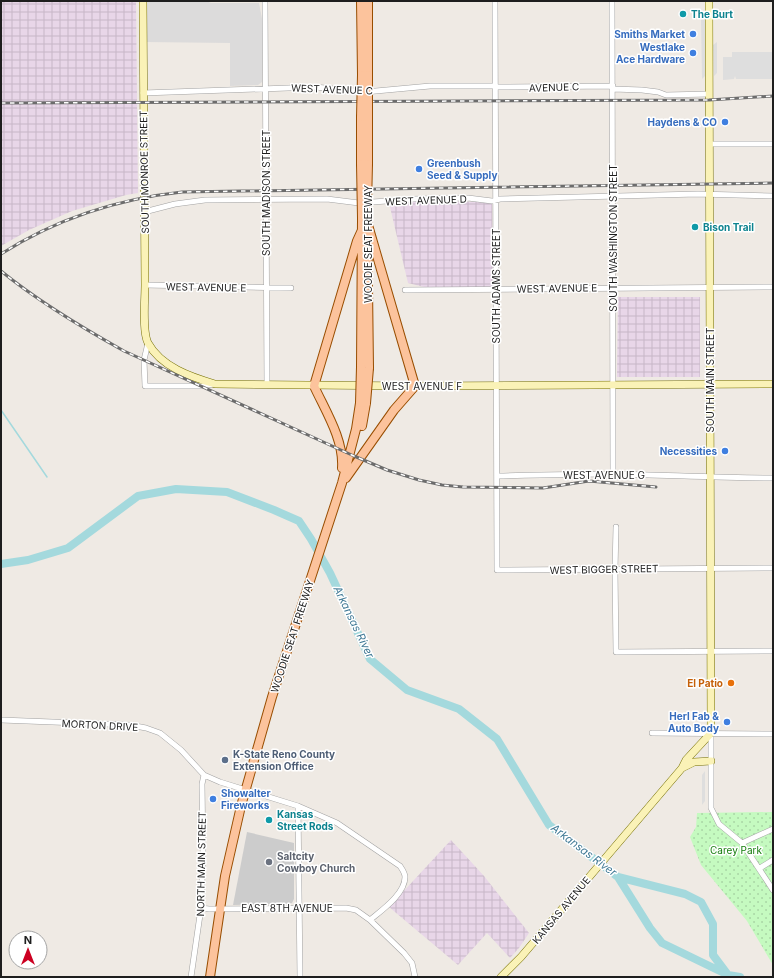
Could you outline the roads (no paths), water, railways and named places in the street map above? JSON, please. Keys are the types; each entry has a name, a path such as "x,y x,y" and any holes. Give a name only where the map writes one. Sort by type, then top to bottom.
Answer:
{"main road":[{"name":"WOODIE SEAT FREEWAY","path":"245,789 272,697 340,487 354,456 361,432 365,368 365,75 364,14 361,1"},
{"name":"WOODIE SEAT FREEWAY","path":"364,14 368,1"},
{"path":"340,487 343,461 342,450 314,386 357,241 365,222"},
{"path":"340,487 394,410 415,386 365,222"},
{"name":"NORTH MAIN STREET","path":"210,977 219,909 231,846 245,789"}],"street":[{"name":"SOUTH MONROE STREET","path":"143,1 144,327 148,343"},
{"name":"SOUTH MADISON STREET","path":"265,1 267,384"},
{"name":"SOUTH ADAMS STREET","path":"495,1 497,570"},
{"name":"SOUTH WASHINGTON STREET","path":"612,1 613,474"},
{"name":"SOUTH MAIN STREET","path":"709,1 711,808 719,824 742,843"},
{"name":"WEST AVENUE C","path":"143,92 315,87 365,92 430,86 496,87"},
{"name":"AVENUE C","path":"496,87 613,87 646,90 666,95 709,94"},
{"path":"709,144 773,144"},
{"name":"WEST AVENUE D","path":"144,212 176,204 205,200 327,199 358,203 414,199 468,198 496,200 709,194 773,196"},
{"name":"WEST AVENUE E","path":"145,285 291,288"},
{"name":"WEST AVENUE E","path":"405,290 773,287"},
{"path":"148,343 144,360 145,386 202,386 215,384"},
{"name":"WEST AVENUE F","path":"148,343 159,356 174,367 194,378 215,384 314,386 773,384"},
{"name":"WEST AVENUE G","path":"497,476 613,474 724,478 773,478"},
{"path":"616,527 616,652 773,651"},
{"name":"WEST BIGGER STREET","path":"497,570 773,568"},
{"name":"MORTON DRIVE","path":"1,720 130,725 146,728 160,733 170,740 204,775"},
{"path":"652,733 773,734"},
{"name":"KANSAS AVENUE","path":"501,977 535,940 711,733"},
{"path":"688,759 696,757 711,759"},
{"path":"682,768 694,762 711,759"},
{"path":"204,775 220,782 298,806 337,823 400,866 405,875 404,886 386,907 370,920"},
{"name":"NORTH MAIN STREET","path":"191,977 201,908 203,857 202,784 204,775"},
{"path":"298,806 300,977"},
{"path":"773,829 742,843 760,868 773,890"},
{"path":"760,868 773,860"},
{"name":"EAST 8TH AVENUE","path":"201,908 346,908 356,910 370,920 404,952 412,963 415,977"}],"waterway":[{"path":"1,410 47,477"},
{"name":"Arkansas River","path":"1,564 28,560 68,548 138,496 176,489 227,492 299,521 330,573 370,659 407,690 459,709 497,739 549,825 618,877 685,894 701,902 713,924 713,955 728,975 740,977"},
{"path":"618,877 650,928 662,943 726,974"}],"railway":[{"path":"1,103 709,100 773,96"},
{"path":"1,254 43,231 88,212 134,200 182,192 773,183"},
{"path":"1,271 61,314 124,351 387,470 419,480 442,485 463,487 543,488 589,481 656,487"}],"place":[{"name":"The Burt","path":"683,14"},
{"name":"Smiths Market","path":"693,34"},
{"name":"Westlake Ace Hardware","path":"693,53"},
{"name":"Haydens & CO","path":"725,122"},
{"name":"Greenbush Seed & Supply","path":"419,169"},
{"name":"Bison Trail","path":"695,227"},
{"name":"Necessities","path":"725,451"},
{"name":"El Patio","path":"731,683"},
{"name":"Herl Fab & Auto Body","path":"727,722"},
{"name":"K-State Reno County Extension Office","path":"225,760"},
{"name":"Showalter Fireworks","path":"213,799"},
{"name":"Kansas Street Rods","path":"269,820"},
{"name":"Saltcity Cowboy Church","path":"269,862"}],"park label":[{"name":"Carey Park","path":"736,850"}]}
